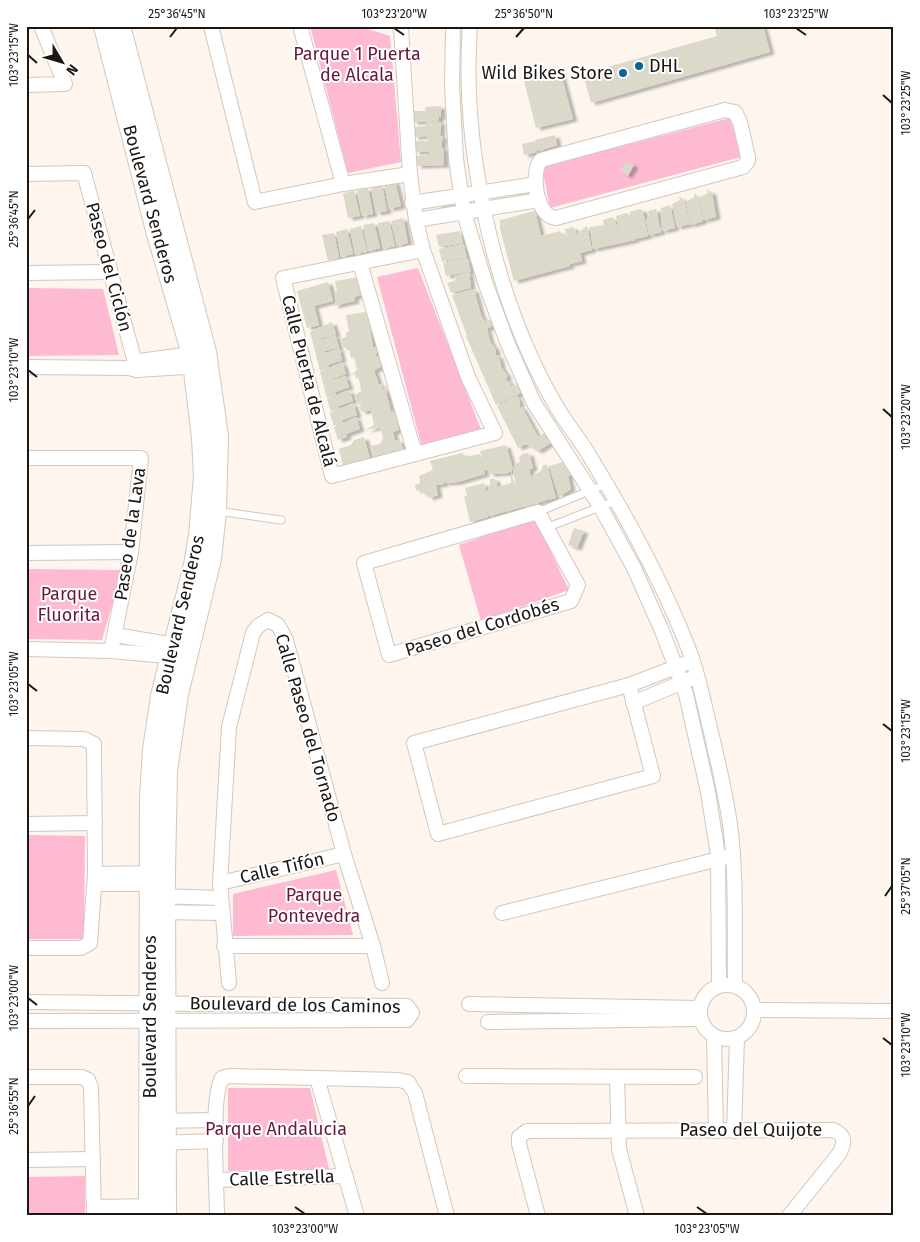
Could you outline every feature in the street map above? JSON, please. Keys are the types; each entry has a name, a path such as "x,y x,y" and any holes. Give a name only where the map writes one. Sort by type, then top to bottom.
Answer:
{"main road":[{"name":"Boulevard Senderos","path":"104,26 126,83 200,359 206,397 218,436 209,510 210,559 180,651 167,771 158,891 157,1211"},
{"name":"Boulevard Senderos","path":"120,26 126,83"}],"street":[{"path":"26,84 64,84 42,26"},
{"path":"211,26 256,202 343,184 410,174"},
{"path":"300,26 343,184"},
{"name":"Calle Puerta de Alcalá","path":"399,26 401,27 412,203 423,250 468,377 494,433 332,476 283,278 423,250"},
{"path":"453,26 453,122 462,196 464,212 485,282 507,342 530,395 600,506 634,568 682,682 693,721 708,792 718,859 719,986"},
{"path":"470,26 468,103 473,148 495,253 522,338 555,404 606,484 661,586 697,676 724,784 732,855 735,986"},
{"path":"725,110 735,112 738,117 748,157 748,161 743,167 556,218 544,213 539,200 535,168 541,160 725,110"},
{"name":"Paseo del Ciclón","path":"26,174 84,173 133,366"},
{"path":"412,203 536,184"},
{"path":"416,220 539,200"},
{"path":"360,262 415,454"},
{"path":"26,273 110,272"},
{"path":"26,367 133,366 200,359"},
{"name":"Paseo de la Lava","path":"26,458 141,458 131,552 111,651"},
{"name":"Paseo del Cordobés","path":"538,512 578,585 571,601 389,654 364,563 538,512"},
{"path":"26,553 131,552"},
{"name":"Calle Paseo del Tornado","path":"229,983 224,946 220,883 229,726 253,633 258,626 268,620 278,625 286,640 344,854 373,946 382,983"},
{"path":"115,635 180,651"},
{"path":"26,649 180,651"},
{"path":"629,684 653,776 438,834 414,743 629,684 692,661"},
{"path":"634,703 697,676"},
{"path":"26,738 84,739 94,744 95,823 95,879 90,943 81,948 26,948"},
{"path":"26,824 95,823"},
{"name":"Calle Tifón","path":"220,883 344,854"},
{"path":"502,913 732,855"},
{"path":"95,879 158,891 221,898"},
{"path":"158,891 222,913"},
{"path":"224,946 373,946"},
{"path":"719,986 735,986 741,988 750,998 754,1010 752,1022 746,1032 737,1038 725,1040 714,1037 705,1030 700,1014 705,996 719,986"},
{"name":"Boulevard de los Caminos","path":"26,1002 158,1011 406,1020 412,1013 407,1006 158,1011 26,1021"},
{"path":"469,1004 700,1014"},
{"path":"754,1010 894,1011"},
{"path":"488,1022 700,1014"},
{"path":"714,1037 716,1131"},
{"path":"734,1130 737,1038"},
{"path":"715,1075 736,1075"},
{"path":"217,1216 216,1120 218,1085 222,1078 229,1076 398,1080 408,1082 415,1093 447,1216"},
{"path":"466,1076 695,1077"},
{"path":"26,1077 82,1077 88,1080 92,1087 94,1211 157,1211"},
{"path":"617,1077 619,1149 637,1216"},
{"path":"317,1078 357,1216"},
{"path":"157,1121 216,1120"},
{"name":"Paseo del Quijote","path":"538,1216 519,1144 519,1137 527,1131 833,1130 843,1137 845,1144 789,1216"},
{"path":"157,1143 216,1141"},
{"path":"26,1160 93,1159"},
{"name":"Calle Estrella","path":"217,1180 346,1176"}],"lane":[{"path":"538,512 606,484"},
{"path":"546,528 615,501"},
{"path":"209,510 281,520"}],"green space":[{"name":"Parque 1 Puerta de Alcala","path":"310,26 358,26 390,36 401,162 348,173"},
{"path":"730,118 741,157 550,208 542,167"},
{"path":"418,268 482,432 422,447 377,277"},
{"path":"26,288 103,289 119,355 26,356"},
{"path":"535,518 569,590 481,621 459,545"},
{"name":"Parque Fluorita","path":"26,569 122,570 102,640 26,639"},
{"path":"26,835 85,836 84,939 26,939"},
{"name":"Parque Pontevedra","path":"336,870 353,935 233,936 233,894"},
{"name":"Parque Andalucia","path":"228,1088 310,1088 329,1169 228,1171"},
{"path":"85,1176 85,1216 26,1216 26,1177"}],"building":[{"path":"723,26 763,26 770,52 591,103 583,74 717,36 715,29"},
{"path":"559,67 573,119 536,128 523,77"},
{"path":"441,106 439,121 413,122 413,111 426,111 425,107"},
{"path":"441,122 440,136 443,136 441,146 444,150 444,165 417,166 416,156 429,155 429,152 440,151 415,152 415,141 428,141 427,136 414,137 414,127 426,126 426,123"},
{"path":"555,135 557,145 538,151 535,140"},
{"path":"535,141 537,152 524,155 522,144"},
{"path":"626,162 634,165 628,176 620,171"},
{"path":"395,181 401,206 389,209 384,183"},
{"path":"382,185 387,211 376,213 371,188"},
{"path":"368,188 373,214 362,216 357,191"},
{"path":"707,189 712,193 716,217 704,220 699,198 708,193"},
{"path":"354,191 360,216 348,218 343,193"},
{"path":"695,193 698,197 703,221 691,225 686,202 694,197"},
{"path":"679,196 684,200 690,224 677,227 672,204 680,200"},
{"path":"452,202 453,207 441,209 440,203"},
{"path":"670,205 675,228 662,231 661,208"},
{"path":"640,209 643,211 648,236 635,239 633,230 635,240 593,249 590,227 603,225 607,244 603,220 613,217 619,231 616,216 627,213 630,216 630,212"},
{"path":"656,209 661,232 649,235 646,219 649,216 648,211"},
{"path":"535,211 541,236 560,231 562,236 565,234 567,237 565,229 571,228 570,226 575,229 576,234 587,226 592,250 580,253 582,261 570,264 567,256 570,266 514,281 500,229 500,220"},
{"path":"403,218 408,243 397,246 391,221"},
{"path":"389,221 395,246 383,249 378,223"},
{"path":"374,223 380,248 368,251 363,225"},
{"path":"361,226 367,252 355,254 350,229"},
{"path":"347,229 353,254 341,257 336,232"},
{"path":"460,231 463,243 439,247 436,235"},
{"path":"334,233 339,258 328,261 322,235"},
{"path":"463,244 467,257 442,262 439,249"},
{"path":"467,258 471,271 446,276 443,263"},
{"path":"469,272 471,288 451,293 447,283 456,280 454,276"},
{"path":"359,277 361,295 354,297 355,301 333,306 336,301 335,292 337,291 335,281"},
{"path":"328,282 333,301 314,306 319,325 307,328 297,291"},
{"path":"474,289 481,315 485,322 494,318 496,325 467,336 452,295"},
{"path":"365,312 368,314 373,348 376,347 377,352 374,357 378,356 381,367 374,370 379,385 381,384 383,390 385,388 391,412 395,411 399,430 393,432 395,440 400,441 404,451 375,458 371,446 380,444 383,438 380,427 365,430 374,425 371,410 362,412 359,407 363,405 362,403 357,404 355,395 361,391 359,378 356,378 355,374 351,375 357,370 354,357 351,358 349,348 343,347 341,339 346,337 346,332 349,332 346,315"},
{"path":"332,322 336,334 321,338 322,342 323,339 335,335 339,347 325,351 324,349 326,355 326,353 339,348 342,360 328,365 329,368 320,371 310,332"},
{"path":"487,329 490,341 496,350 495,356 498,355 500,365 508,377 506,377 507,381 509,381 511,386 522,384 525,391 496,405 466,336"},
{"path":"342,362 346,374 332,379 333,382 333,380 345,376 349,387 335,392 336,395 327,398 320,372"},
{"path":"349,390 353,401 338,406 339,409 331,412 327,399"},
{"path":"517,396 520,403 519,407 522,407 538,437 546,432 552,442 538,451 526,444 518,448 497,406"},
{"path":"353,403 357,415 342,420 343,423 334,426 330,413"},
{"path":"356,417 360,429 346,434 347,437 338,440 334,427"},
{"path":"364,437 370,459 343,466 339,449 351,445 354,440"},
{"path":"506,445 513,469 508,473 490,474 488,469 485,470 480,451"},
{"path":"462,453 465,457 480,454 485,474 458,482 445,483 442,471 444,484 436,485 438,495 429,498 427,493 422,493 421,489 416,491 415,485 420,483 419,476 433,470 430,461"},
{"path":"529,453 533,468 529,470 531,477 541,471 543,465 547,465 556,498 539,502 534,484 539,503 523,507 517,488 522,507 505,512 502,503 504,512 489,516 482,495 488,517 470,522 464,497 467,495 465,488 484,483 486,491 490,489 490,479 495,479 499,490 498,487 511,483 511,471 514,484 517,487 513,473 515,464 520,462 519,458 522,454"},
{"path":"563,462 572,476 568,476 571,489 559,497 549,466"},
{"path":"574,528 584,531 577,548 568,545"}],"place":[{"name":"DHL","path":"639,66"},
{"name":"Wild Bikes Store","path":"623,73"}]}
